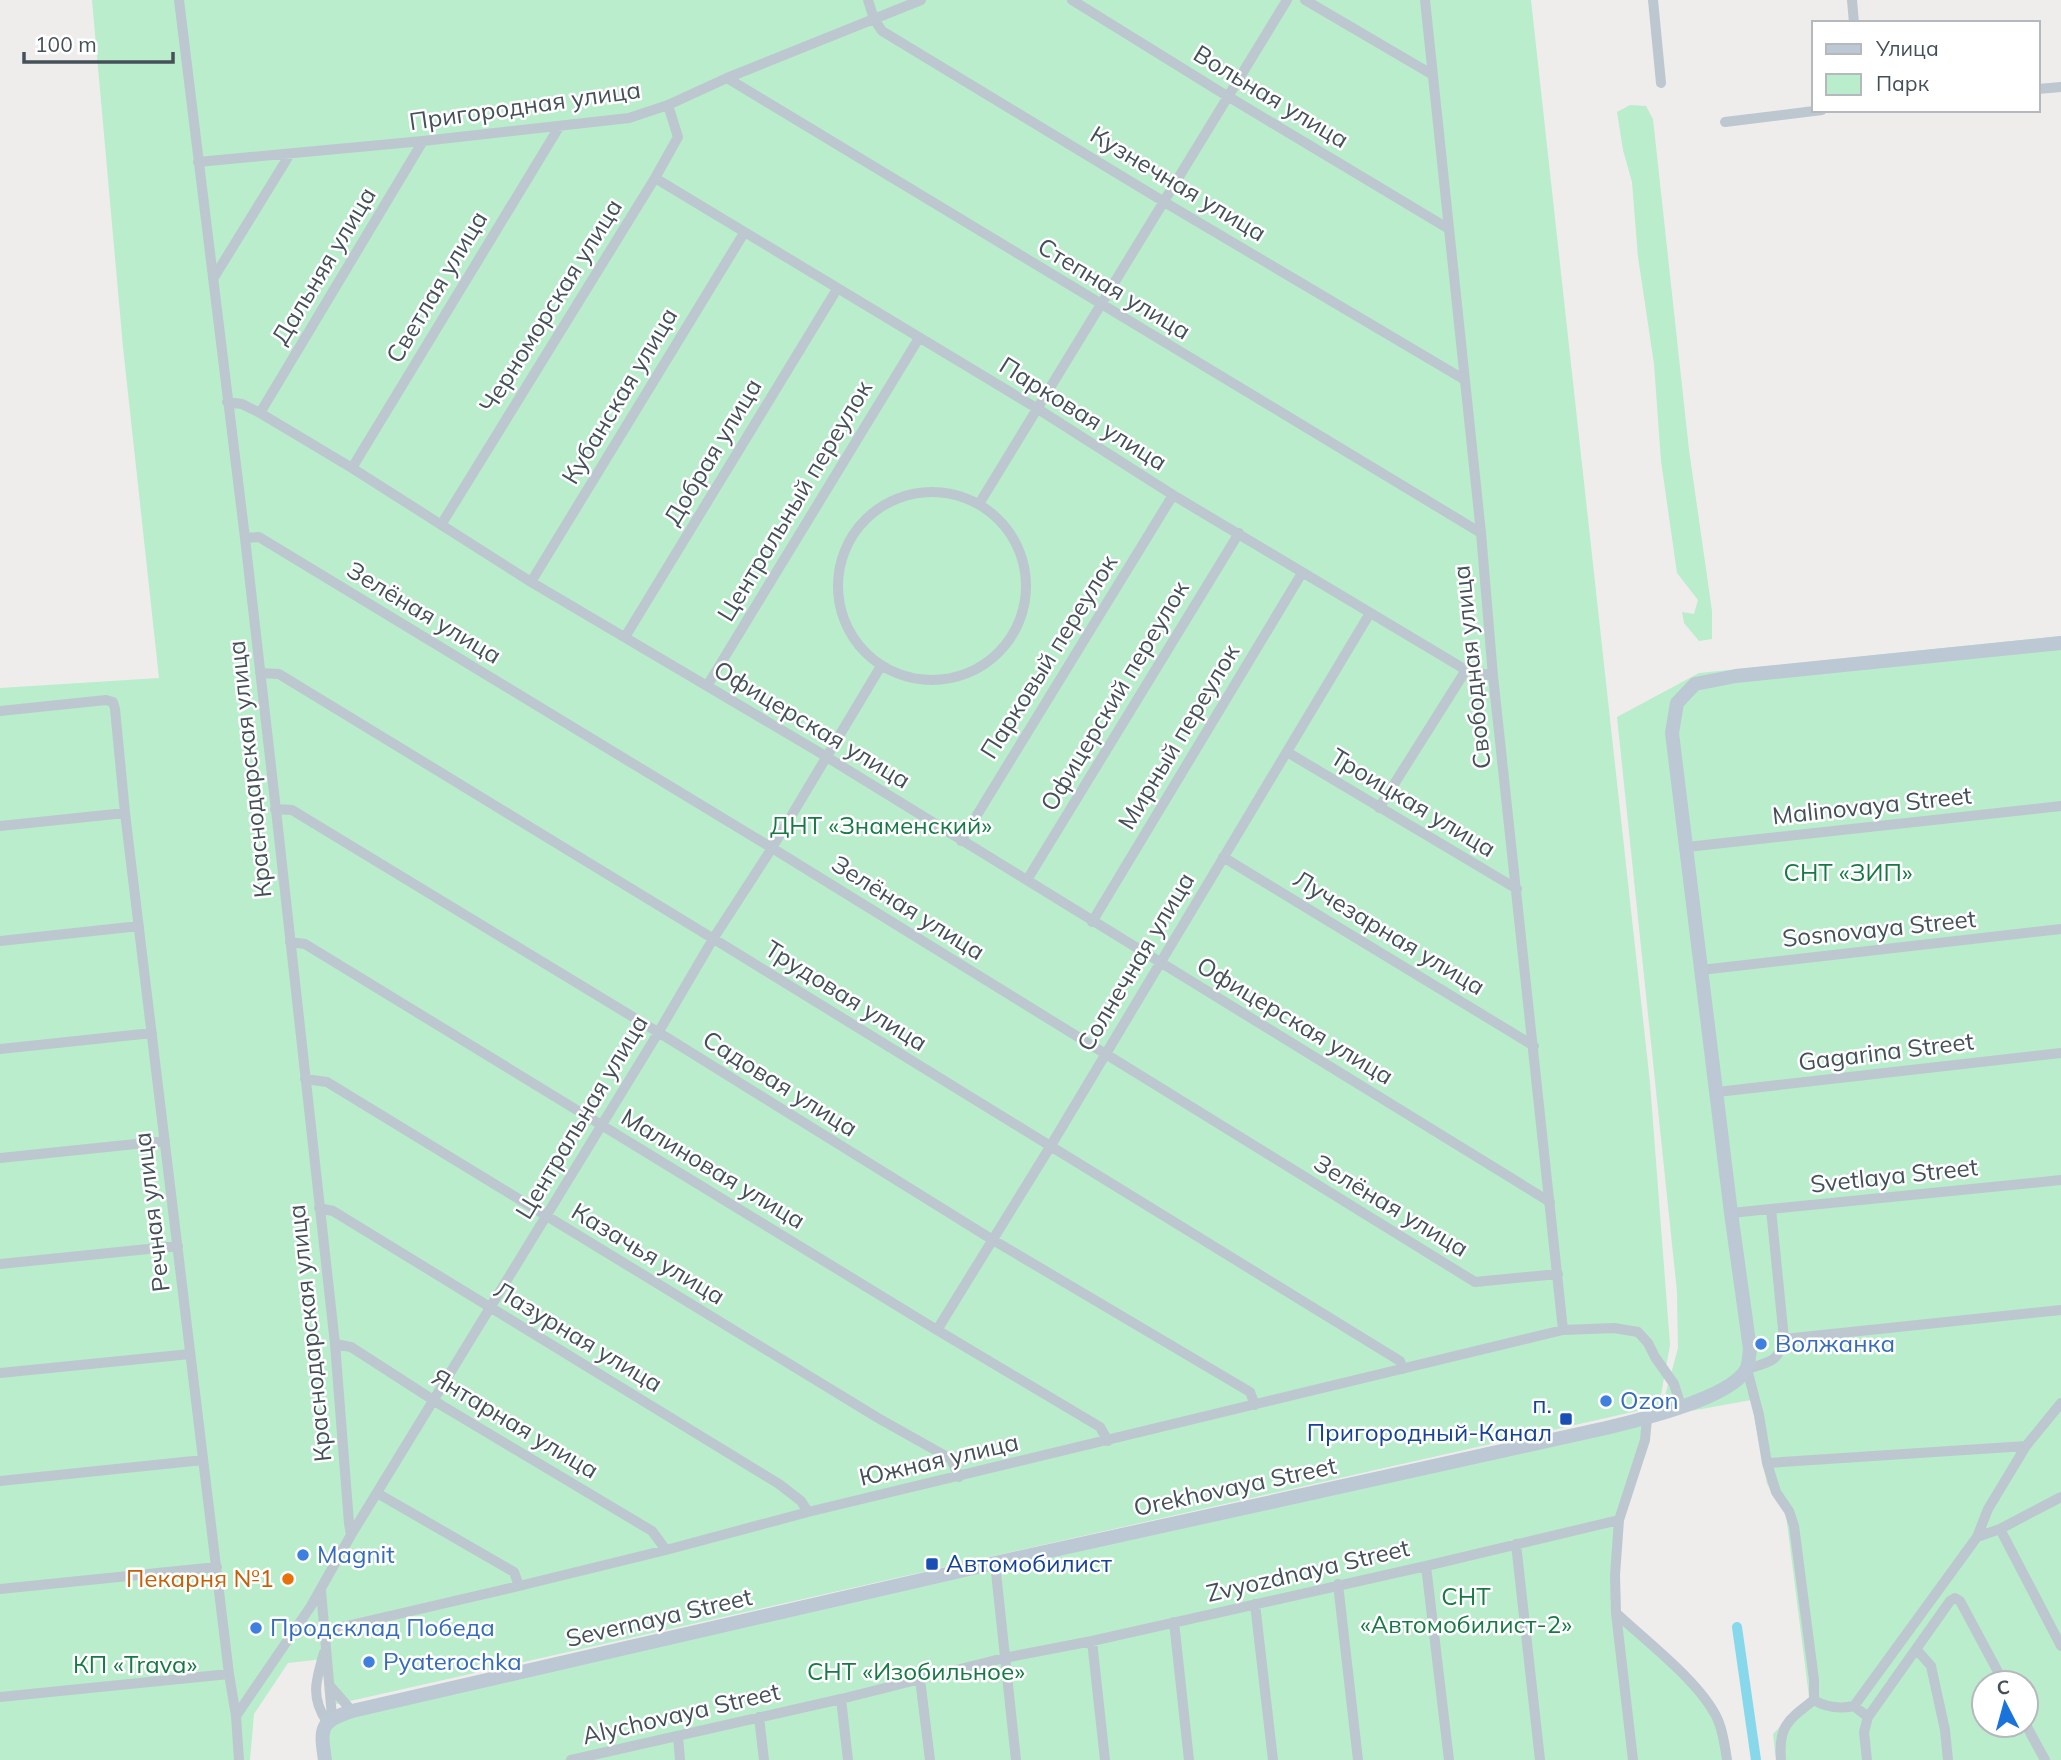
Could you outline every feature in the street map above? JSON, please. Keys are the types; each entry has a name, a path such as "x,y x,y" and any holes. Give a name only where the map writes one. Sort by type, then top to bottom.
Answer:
{"street":[{"name":"Краснодарская улица","path":"179,0 245,538 335,1344 351,1535"},
{"path":"867,0 874,19"},
{"name":"Пригородная улица","path":"198,162 629,118 668,105 727,78 921,0"},
{"name":"Вольная улица","path":"1072,0 1449,229"},
{"path":"979,504 1287,0"},
{"path":"1305,0 1433,75"},
{"name":"Свободная улица","path":"1425,0 1481,533 1493,676 1563,1330"},
{"path":"1653,0 1661,83"},
{"path":"1852,0 1854,21"},
{"name":"Кузнечная улица","path":"874,19 882,31 1465,380"},
{"name":"Степная улица","path":"727,78 1481,533"},
{"path":"2040,89 2061,87"},
{"name":"Черноморская улица","path":"441,525 655,178 678,136 668,105"},
{"path":"1725,122 1812,111"},
{"name":"Светлая улица","path":"352,468 559,127"},
{"name":"Дальняя улица","path":"260,413 423,141"},
{"path":"213,279 290,154"},
{"name":"Парковая улица","path":"655,178 1038,409 1173,495 1370,614 1466,670 1493,676"},
{"name":"Кубанская улица","path":"531,582 744,233"},
{"name":"Добрая улица","path":"625,637 837,289"},
{"name":"Центральный переулок","path":"707,686 919,338"},
{"name":"Офицерская улица","path":"227,402 242,404 260,413 352,468 531,582 825,757 1550,1202"},
{"path":"940,492 970,499 979,504 1007,527 1020,552 1026,589 1024,608 1013,634 996,656 972,671 945,679 917,679 881,666 853,638 840,611 837,581 841,561 859,525 882,505 910,494 940,492"},
{"name":"Парковый переулок","path":"961,841 1173,495"},
{"name":"Офицерский переулок","path":"1027,880 1238,533"},
{"name":"Зелёная улица","path":"245,538 259,537 1475,1282 1558,1274"},
{"name":"Мирный переулок","path":"1093,922 1303,573"},
{"name":"Солнечная улица","path":"937,1330 1370,614"},
{"path":"1814,1700 1814,1680 1794,1526 1789,1511 1776,1492 1767,1463 1759,1415 1747,1369 1750,1349 1672,733 1677,703 1695,684 1736,676 2061,643"},
{"name":"Центральная улица","path":"236,1716 321,1590 351,1535 713,939 772,849 881,666"},
{"path":"1379,808 1466,670"},
{"name":"Трудовая улица","path":"260,673 279,674 1400,1361 1403,1369"},
{"name":"Речная улица","path":"0,711 106,700 113,702 138,926 236,1716 239,1760"},
{"name":"Троицкая улица","path":"1287,752 1517,889"},
{"name":"Malinovaya Street","path":"1687,847 2061,806"},
{"name":"Садовая улица","path":"275,809 292,810 993,1240 1250,1392 1255,1405"},
{"path":"0,826 125,814"},
{"name":"Лучезарная улица","path":"1223,857 1534,1045"},
{"path":"0,941 138,926"},
{"name":"Sosnovaya Street","path":"1701,970 2061,929"},
{"name":"Малиновая улица","path":"290,942 305,944 1100,1427 1108,1441"},
{"path":"0,1049 152,1033"},
{"name":"Gagarina Street","path":"1717,1092 2061,1052"},
{"name":"Казачья улица","path":"305,1079 327,1082 878,1418 951,1459 959,1476"},
{"path":"0,1158 165,1142"},
{"name":"Svetlaya Street","path":"1731,1213 2061,1180"},
{"name":"Лазурная улица","path":"319,1208 333,1211 779,1484 801,1501 808,1512"},
{"path":"1747,1369 1774,1360 1781,1351 1784,1339 1771,1209"},
{"path":"0,1264 178,1246"},
{"path":"1784,1339 2061,1310"},
{"name":"Южная улица","path":"325,1631 519,1586 808,1512 1563,1330 1614,1328 1638,1332 1674,1384 1681,1406"},
{"name":"Янтарная улица","path":"335,1344 351,1347 652,1531 666,1550"},
{"path":"0,1373 190,1354"},
{"name":"Orekhovaya Street","path":"995,1563 1647,1418 1731,1385 1747,1369"},
{"path":"1814,1700 1823,1706 1843,1709 1854,1706 1977,1537 1988,1509 2026,1446 2061,1403"},
{"path":"1633,1760 1616,1613 1615,1575 1619,1520 1645,1440 1647,1418"},
{"path":"1767,1463 2026,1446"},
{"path":"0,1481 203,1461"},
{"path":"377,1493 514,1572 519,1586"},
{"path":"1977,1537 2000,1529 2061,1497"},
{"name":"Zvyozdnaya Street","path":"1004,1658 1092,1641 1619,1520"},
{"path":"2000,1529 2061,1646"},
{"path":"1516,1544 1540,1760"},
{"path":"995,1563 1016,1760"},
{"name":"Severnaya Street","path":"330,1719 352,1711 995,1563"},
{"path":"1426,1566 1449,1760"},
{"path":"0,1589 217,1567"},
{"path":"1338,1584 1358,1760"},
{"path":"321,1590 330,1719 324,1728 322,1743 325,1760"},
{"path":"1867,1760 1864,1732 1868,1717 1950,1601 1955,1598 1960,1601 1996,1669"},
{"path":"1255,1604 1273,1760"},
{"path":"1616,1613 1708,1701 1719,1720 1727,1760"},
{"path":"1174,1622 1189,1760"},
{"path":"1092,1641 1105,1760"},
{"path":"326,1647 315,1689 316,1701 330,1719"},
{"path":"1917,1650 1931,1666 1945,1730 1948,1760"},
{"name":"Alychovaya Street","path":"571,1760 595,1757 1004,1658"},
{"path":"0,1697 229,1674"},
{"path":"920,1679 930,1760"},
{"path":"329,1685 352,1711"},
{"path":"841,1699 848,1760"},
{"path":"1781,1760 1779,1742 1782,1731 1790,1720 1814,1700"},
{"path":"1854,1706 1868,1717"},
{"path":"759,1717 764,1760"},
{"path":"678,1736 680,1760"},
{"path":"2034,1739 2045,1760"}],"green space":[{"name":"ДНТ «Знаменский»","path":"92,0 1531,0 1650,1083 1670,1345 1659,1406 328,1706 324,1659 288,1663 254,1714 250,1760 0,1760 0,688 159,678 123,347"},
{"path":"1630,105 1646,106 1653,119 1689,450 1712,611 1712,639 1699,641 1684,623 1682,612 1694,614 1698,600 1677,573 1661,461 1654,364 1638,257 1632,182 1617,112"},
{"name":"СНТ «ЗИП»","path":"2061,636 2061,1760 1776,1760 1773,1734 1809,1697 1786,1515 1767,1484 1751,1400 1663,1416 1663,1403 1678,1348 1677,1292 1617,717 1699,673"},
{"name":"СНТ «Автомобилист-2»","path":"1647,1418 1619,1520 1616,1613 1708,1701 1727,1760 325,1760 327,1722"}],"waterway":[{"path":"1737,1627 1756,1760"}],"place":[{"name":"Волжанка","path":"1761,1344"},
{"name":"Ozon","path":"1606,1401"},
{"name":"п. Пригородный-Канал","path":"1566,1419"},
{"name":"Magnit","path":"303,1555"},
{"name":"Автомобилист","path":"932,1564"},
{"name":"Пекарня №1","path":"288,1579"},
{"name":"Продсклад Победа","path":"256,1628"},
{"name":"Pyaterochka","path":"369,1662"}],"park label":[{"name":"КП «Trava»","path":"135,1665"},
{"name":"СНТ «Изобильное»","path":"916,1672"}]}
